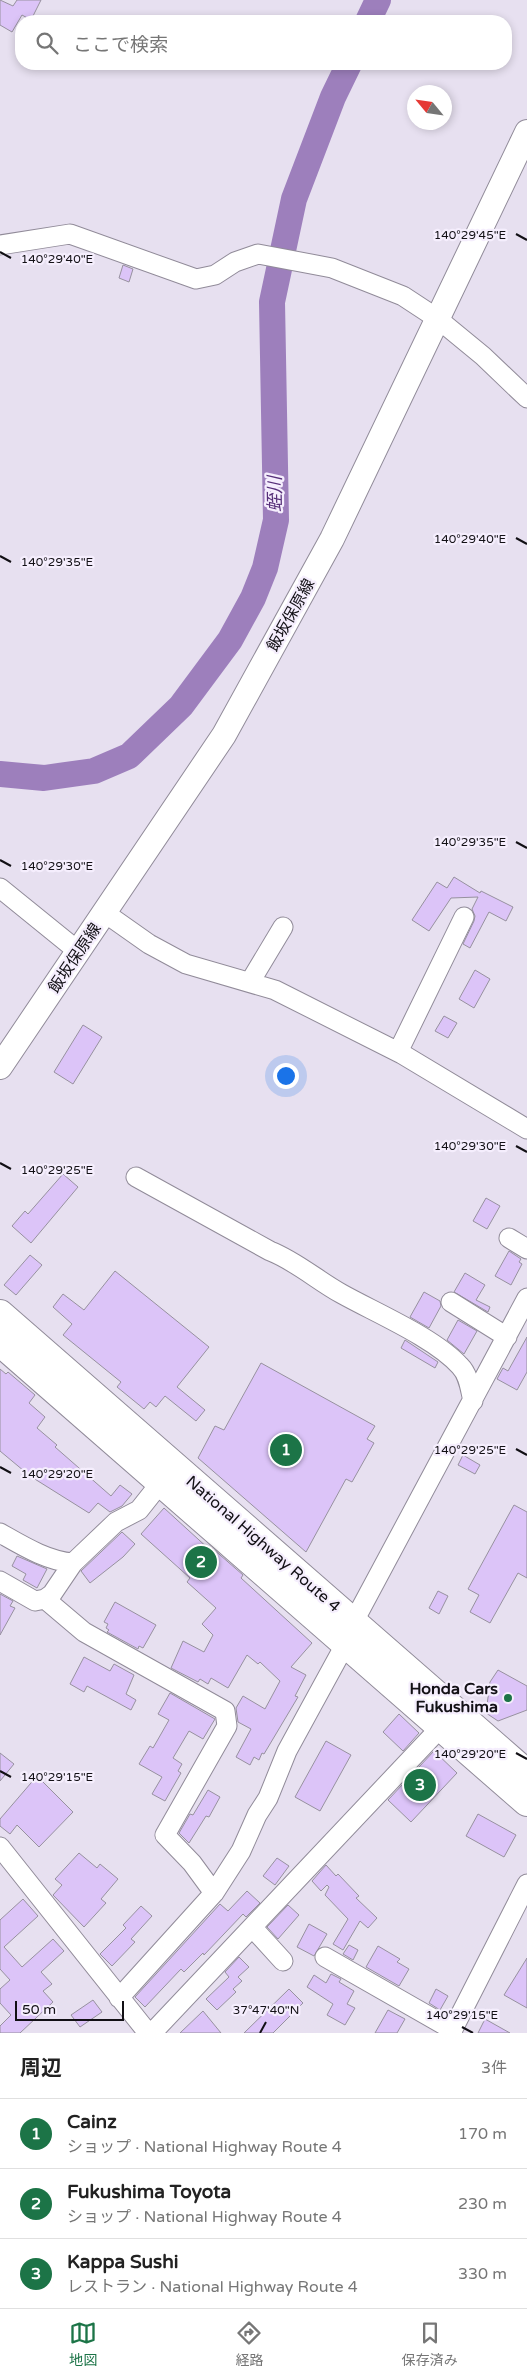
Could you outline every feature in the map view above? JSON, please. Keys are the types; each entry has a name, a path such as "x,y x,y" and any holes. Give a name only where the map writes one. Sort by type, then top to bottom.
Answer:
{"highway":[{"name":"National Highway Route 4","path":"0,1314 349,1633 442,1726 527,1802"},
{"name":"National Highway Route 4","path":"0,1342 162,1482 527,1774"}],"main road":[{"name":"飯坂保原線","path":"0,1067 224,736 332,539 527,132"}],"street":[{"path":"0,245 70,234 196,279 216,275 235,262 258,254 332,268 402,296 438,319 483,356 527,398"},
{"path":"0,888 79,952"},
{"path":"105,913 149,944 186,964 275,990 398,1052 527,1129"},
{"path":"398,1052 464,917"},
{"path":"250,982 283,927"},
{"path":"136,1177 270,1251 286,1257 316,1279 429,1343 455,1361 466,1373 473,1402"},
{"path":"508,1238 527,1249"},
{"path":"119,1998 214,1893 241,1851 256,1815 268,1798 287,1751 527,1298"},
{"path":"451,1302 507,1337"},
{"path":"0,1581 35,1601 45,1600 52,1594 73,1563 116,1522 139,1510 162,1482"},
{"path":"0,1533 30,1550 64,1562 73,1563"},
{"path":"45,1600 84,1632 224,1711 227,1726 165,1835 192,1863 214,1893"},
{"path":"0,1847 119,1998 150,2033 442,1726"},
{"path":"325,1957 452,2031 527,1884"},
{"path":"252,1927 283,1960"}],"building":[{"path":"0,0 13,6 17,0 41,0 34,15 15,15 15,27 12,32 0,25"},
{"path":"123,265 133,269 129,282 119,278"},
{"path":"454,877 480,893 481,891 513,907 506,921 489,912 470,948 463,944 474,921 475,916 472,909 478,897 451,898 429,931 412,920 437,882 447,888"},
{"path":"475,970 490,979 474,1008 459,999"},
{"path":"444,1016 457,1023 448,1038 435,1031"},
{"path":"83,1025 102,1037 73,1084 54,1072"},
{"path":"63,1174 78,1187 31,1243 12,1226 25,1211 28,1214"},
{"path":"486,1198 500,1206 487,1229 473,1221"},
{"path":"509,1251 521,1259 519,1262 522,1264 511,1285 495,1276"},
{"path":"30,1255 42,1265 16,1295 4,1285"},
{"path":"115,1271 209,1347 177,1387 205,1410 196,1421 165,1396 156,1407 150,1402 144,1409 117,1387 121,1382 63,1335 72,1324 53,1307 63,1294 84,1310"},
{"path":"465,1273 485,1285 476,1300 490,1307 488,1312 454,1292"},
{"path":"424,1292 440,1301 441,1306 429,1328 410,1317"},
{"path":"458,1320 477,1331 464,1354 447,1340"},
{"path":"527,1337 527,1372 517,1390 497,1379 503,1368 508,1371"},
{"path":"405,1340 438,1362 435,1368 401,1348"},
{"path":"261,1363 375,1426 367,1439 374,1443 352,1482 346,1479 306,1552 198,1458 215,1426 224,1430"},
{"path":"0,1369 6,1374 8,1372 35,1395 29,1403 45,1417 37,1428 57,1445 55,1447 111,1496 120,1485 132,1494 122,1506 110,1512 98,1503 89,1513 30,1476 0,1451"},
{"path":"463,1455 480,1465 475,1474 458,1465"},
{"path":"514,1505 527,1512 527,1578 518,1573 490,1623 470,1612 479,1595 468,1589"},
{"path":"164,1508 210,1550 212,1548 243,1575 241,1578 312,1643 291,1667 306,1675 295,1696 298,1697 264,1754 262,1753 259,1760 254,1757 250,1765 236,1757 251,1729 238,1722 236,1708 243,1696 265,1709 280,1681 260,1662 258,1664 247,1655 228,1688 211,1678 208,1684 200,1679 198,1682 171,1668 183,1641 204,1652 213,1635 202,1624 216,1608 187,1582 190,1578 141,1534"},
{"path":"122,1532 135,1544 123,1557 90,1583 81,1571"},
{"path":"17,1556 47,1569 37,1588 23,1580 26,1574 12,1566"},
{"path":"438,1591 448,1596 439,1614 429,1608"},
{"path":"0,1594 13,1601 10,1606 15,1608 0,1635"},
{"path":"115,1602 156,1625 143,1648 139,1646 138,1649 107,1632 109,1630 106,1628 108,1624 104,1622"},
{"path":"84,1657 110,1671 114,1664 134,1675 126,1694 136,1700 131,1710 87,1686 84,1692 70,1684"},
{"name":"Honda Cars Fukushima","path":"498,1670 527,1686 527,1710 498,1721 486,1713 490,1682"},
{"path":"170,1693 215,1719 203,1739 189,1731 173,1758 182,1764 178,1771 181,1773 165,1801 152,1794 162,1777 139,1764 150,1746 153,1748 169,1720 158,1714"},
{"path":"399,1714 419,1733 403,1751 383,1732"},
{"path":"326,1741 351,1755 320,1811 295,1797"},
{"path":"434,1751 457,1773 411,1822 388,1800"},
{"path":"0,1753 14,1764 0,1781"},
{"path":"37,1776 73,1812 39,1847 17,1825 10,1834 0,1826 0,1819"},
{"path":"208,1790 220,1797 209,1817 206,1816 189,1843 179,1833 190,1814 193,1815"},
{"path":"478,1814 516,1835 504,1857 466,1836"},
{"path":"79,1853 97,1868 100,1864 118,1879 101,1899 106,1903 84,1927 53,1895 62,1885 55,1879"},
{"path":"277,1858 289,1866 275,1885 263,1876"},
{"path":"326,1865 336,1876 338,1874 359,1896 356,1898 377,1918 368,1928 360,1921 343,1950 333,1944 348,1919 325,1895 329,1887 327,1885 321,1891 312,1881"},
{"path":"247,1891 260,1903 246,1917 243,1914 204,1955 203,1953 184,1972 181,1969 145,2007 135,1997 220,1904 228,1911"},
{"path":"23,1899 38,1916 4,1947 22,1967 53,1939 64,1951 41,1972 52,1984 43,1991 53,2002 20,2033 0,2033 0,2026 11,2015 0,2003 0,1989 10,1980 0,1969 0,1920"},
{"path":"288,1905 299,1915 278,1939 267,1927"},
{"path":"141,1906 152,1916 131,1939 135,1942 112,1966 100,1954 126,1928 123,1925"},
{"path":"309,1924 327,1934 314,1956 297,1947"},
{"path":"349,1945 358,1950 353,1960 343,1954"},
{"path":"378,1946 400,1959 397,1962 409,1969 399,1986 366,1967"},
{"path":"239,1957 249,1967 238,1977 242,1981 233,1989 236,1992 217,2010 206,1999 229,1977 225,1972"},
{"path":"527,1958 527,2008 504,1995"},
{"path":"331,1974 341,1979 339,1982 354,1991 347,2004 355,2008 345,2025 327,2015 333,2004 307,1987 314,1975 326,1983"},
{"path":"289,1989 303,2003 273,2033 244,2033"},
{"path":"436,1989 448,1996 440,2010 429,2003"},
{"path":"93,2000 102,2012 80,2027 71,2015"},
{"path":"388,2010 405,2019 397,2033 375,2033"},
{"path":"203,2011 221,2033 180,2033"},
{"path":"485,2019 510,2033 478,2033"}],"waterway":[{"name":"蛭川","path":"371,15 378,0"},
{"name":"蛭川","path":"0,774 44,778 94,771 129,756 181,706 230,640 253,598 265,568 276,520 272,302 294,199 333,97 346,70"}],"place":[{"name":"Cainz","path":"286,1450"},
{"name":"Fukushima Toyota","path":"201,1562"},
{"name":"Honda Cars Fukushima","path":"508,1698"},
{"name":"Kappa Sushi","path":"420,1785"}]}
